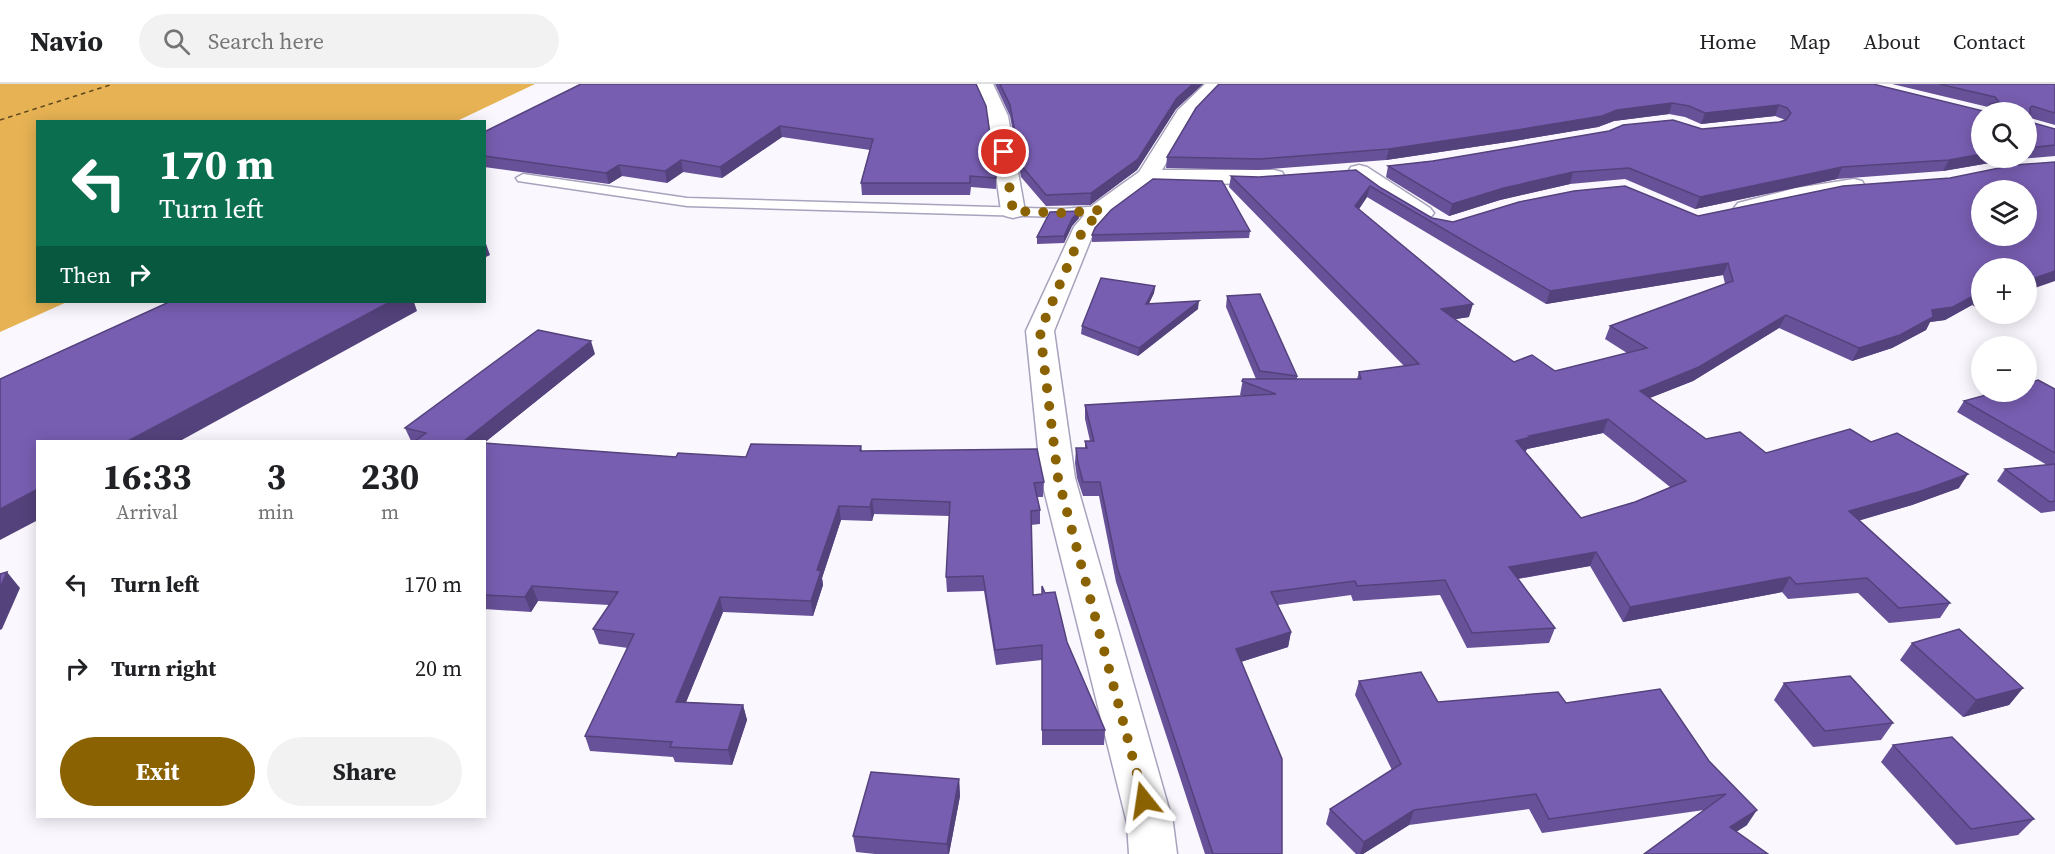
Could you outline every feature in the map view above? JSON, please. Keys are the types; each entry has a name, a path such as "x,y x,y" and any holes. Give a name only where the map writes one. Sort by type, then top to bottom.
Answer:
{"street":[{"path":"984,84 998,116 1013,211"},
{"path":"1153,854 1150,823 1058,478 1040,331 1082,232 1101,210 1147,176 1185,114 1216,84"},
{"path":"1394,168 1349,172 1438,223"},
{"path":"1147,176 1257,178 1293,176"},
{"path":"1729,212 1837,188 1880,184"}],"lane":[{"path":"523,178 687,202 1062,213 1101,210"}],"shaded area":[{"path":"0,84 535,84 459,120 36,120 36,303 65,303 0,332"}],"building":[{"path":"581,84 976,84 986,106 996,178 970,176 970,183 861,183 873,139 780,126 720,167 681,160 665,171 619,165 606,173 486,156 486,131"},
{"path":"1000,84 1193,84 1177,98 1138,159 1091,193 1046,195 1021,165 1010,105"},
{"path":"1219,84 1873,84 1971,108 1971,156 1949,160 1842,167 1700,197 1629,168 1573,172 1504,188 1452,204 1388,166 1433,161 1609,131 1623,125 1673,120 1702,129 1779,122 1786,120 1791,113 1787,108 1779,105 1705,113 1689,106 1672,103 1617,110 1602,116 1389,149 1259,159 1167,157 1196,108"},
{"path":"1939,84 2055,84 2055,113 2037,108 2037,102 1999,102 1995,97"},
{"path":"2037,124 2055,129 2055,145 2037,147"},
{"path":"2055,162 2055,271 2037,277 2037,258 1971,258 1971,297 1953,307 1932,310 1933,317 1900,335 1859,348 1786,315 1699,367 1640,391 1706,439 1740,432 1766,453 1850,429 1871,442 1897,433 1968,474 1921,491 1849,511 1950,603 1899,608 1867,578 1796,584 1790,577 1630,607 1596,552 1509,567 1555,628 1472,633 1445,580 1357,586 1355,581 1271,592 1291,632 1236,649 1282,759 1282,854 1213,854 1117,567 1100,482 1083,482 1076,448 1087,448 1085,441 1094,441 1085,405 1276,394 1242,381 1243,379 1361,379 1359,372 1419,364 1231,176 1259,177 1356,170 1381,188 1432,218 1453,222 1519,202 1574,191 1625,186 1698,216 1843,186 1950,178 1999,168 2037,168 2037,163","holes":["1370,186 1550,291 1728,263 1733,281 1610,326 1647,348 1555,371 1532,355 1514,362 1441,309 1473,304 1355,206","1608,419 1686,481 1635,502 1581,518 1516,441 1531,437 1529,436"]},
{"path":"1153,179 1222,181 1250,231 1092,235 1095,228 1111,210"},
{"path":"1079,211 1072,219 1064,236 1037,237 1050,212"},
{"path":"1101,278 1155,286 1146,304 1199,301 1139,348 1082,326"},
{"path":"1260,294 1297,376 1260,371 1227,296"},
{"path":"167,303 388,303 130,440 36,440 36,490 0,509 0,379"},
{"path":"538,330 591,341 465,440 416,440 426,433 405,428"},
{"path":"2037,380 2055,389 2055,453 1964,401 1971,399 1971,402 2037,402"},
{"path":"486,443 676,457 678,453 746,457 751,444 861,446 860,451 1037,449 1044,482 1034,483 1040,510 1031,511 1033,595 1042,594 1042,586 1045,593 1055,592 1067,642 1105,730 1042,730 1042,645 995,650 983,576 946,577 950,502 872,499 870,507 839,506 817,570 821,571 811,601 720,597 676,702 743,705 728,750 670,747 672,742 585,736 634,634 593,629 618,592 532,586 525,597 486,595"},
{"path":"2055,464 2055,501 2050,502 2005,469"},
{"path":"7,572 0,588 0,574"},
{"path":"1959,629 2023,688 1976,700 1912,643"},
{"path":"1421,672 1438,702 1558,692 1566,703 1660,689 1709,761 1757,810 1730,827 1768,854 1644,854 1726,794 1549,819 1536,794 1414,810 1364,842 1330,809 1401,764 1359,681"},
{"path":"1850,676 1893,723 1825,731 1784,683"},
{"path":"1952,737 2034,819 1971,829 1893,745"},
{"path":"871,772 959,779 947,844 853,836"}],"ferry route":[{"path":"0,120 113,84"}],"route":[{"path":"1004,152 1013,211 1062,213 1101,210 1082,232 1040,331 1058,478 1144,800"}]}
